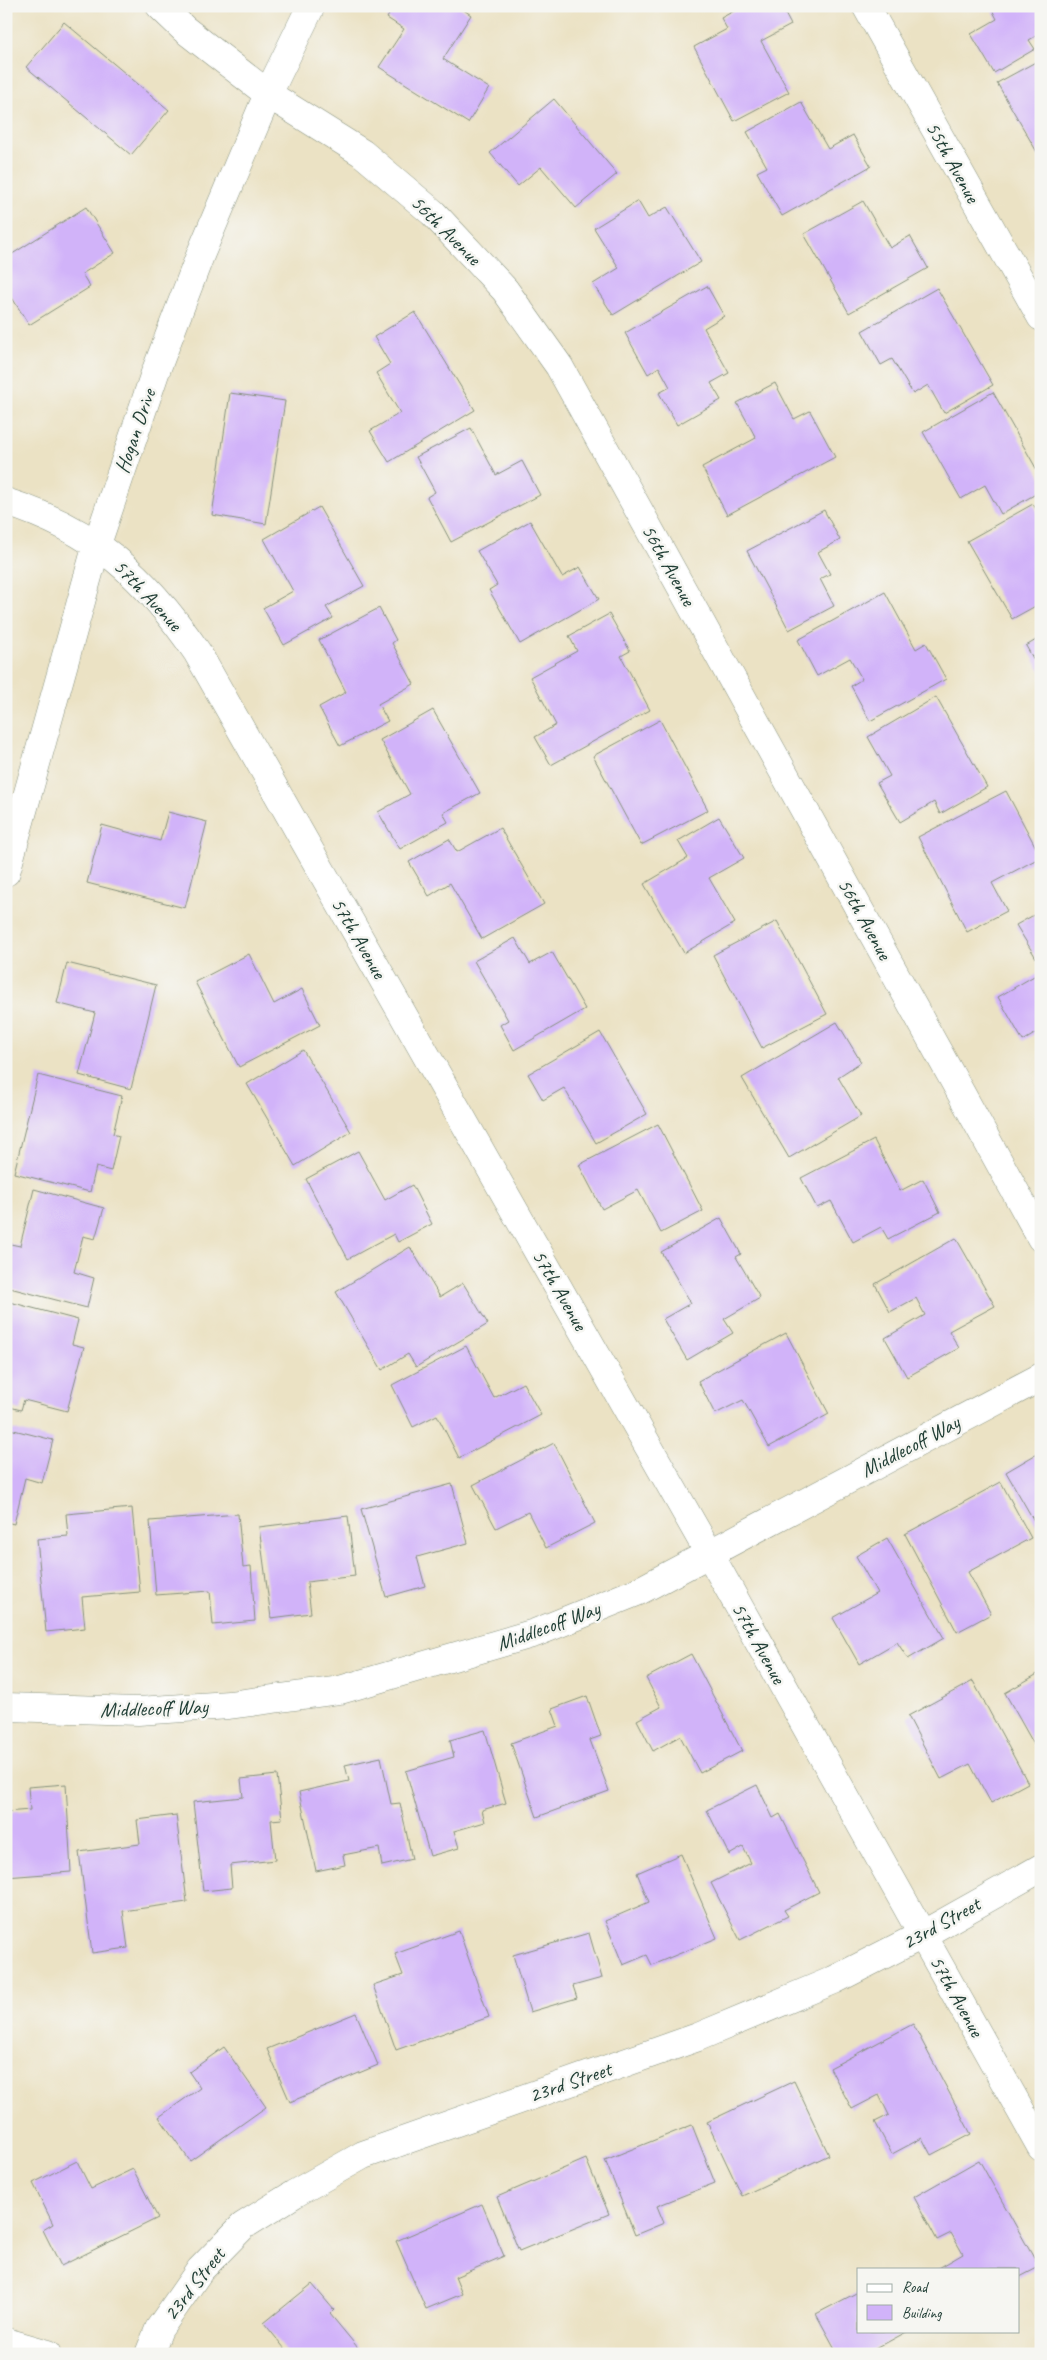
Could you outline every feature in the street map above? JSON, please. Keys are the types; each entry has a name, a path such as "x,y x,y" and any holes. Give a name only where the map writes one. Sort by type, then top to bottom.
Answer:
{"street":[{"name":"56th Avenue","path":"160,6 184,29 268,94 362,154 433,212 505,290 559,366 1041,1238"},
{"name":"Hogan Drive","path":"6,872 97,544 158,364 201,253 268,94 310,6"},
{"name":"55th Avenue","path":"866,6 1041,317"},
{"name":"57th Avenue","path":"6,502 39,513 79,532 97,544 133,573 172,615 196,652 709,1553 1041,2147"},
{"name":"Middlecoff Way","path":"6,1707 138,1711 229,1705 340,1690 535,1633 639,1591 1041,1376"},
{"name":"23rd Street","path":"149,2354 159,2329 200,2270 243,2226 294,2194 363,2155 698,2037 834,1980 1041,1868"},
{"path":"6,2342 48,2354"}],"building":[{"path":"394,6 458,6 471,15 443,59 489,88 468,123 379,67 404,29 387,18"},
{"path":"743,6 781,6 791,25 761,41 789,92 734,121 694,47 727,29 721,18"},
{"path":"990,6 1041,6 1041,33 1029,40 1035,49 994,73 971,34 997,19"},
{"path":"64,22 169,110 131,155 26,67"},
{"path":"1041,59 1041,159 997,83"},
{"path":"554,99 617,174 576,208 541,167 518,186 490,153"},
{"path":"801,102 828,149 853,135 871,166 782,216 757,172 767,167 747,132"},
{"path":"638,201 648,218 667,207 701,262 613,315 593,284 619,268 594,228"},
{"path":"863,201 890,248 910,236 928,268 849,313 804,234"},
{"path":"86,207 115,253 82,274 90,287 29,325 6,288 6,258"},
{"path":"707,286 724,316 704,328 729,373 711,383 721,400 677,425 659,393 670,387 659,367 648,374 625,333"},
{"path":"937,288 993,385 944,413 928,385 913,394 892,359 881,365 862,331"},
{"path":"415,312 475,410 389,462 370,431 400,413 376,373 390,364 374,337"},
{"path":"775,383 794,419 810,411 835,457 727,515 702,467 756,438 737,403"},
{"path":"993,392 1041,477 1041,491 1001,514 985,485 961,499 923,432"},
{"path":"230,393 285,401 266,524 212,515"},
{"path":"471,428 496,475 522,461 540,495 451,542 427,497 435,492 416,457"},
{"path":"1033,504 1041,517 1041,603 1012,619 967,541"},
{"path":"319,507 364,586 326,607 333,618 284,645 263,608 293,591 264,539"},
{"path":"824,510 840,540 818,552 830,574 820,579 834,606 789,630 747,551"},
{"path":"530,521 562,577 580,567 599,599 520,644 489,590 497,585 477,551"},
{"path":"885,592 916,649 926,643 946,679 870,721 851,686 862,679 850,658 817,676 798,640"},
{"path":"379,608 396,640 392,643 414,684 378,704 388,721 340,746 319,707 346,692 319,640"},
{"path":"609,614 630,651 621,656 650,710 551,765 535,737 556,725 530,677 577,651 569,636"},
{"path":"1041,637 1041,672 1026,646"},
{"path":"936,697 987,787 940,814 934,802 900,822 877,783 890,776 868,737"},
{"path":"433,710 480,793 443,813 448,822 400,849 378,812 410,794 380,740"},
{"path":"660,720 708,810 641,845 593,756"},
{"path":"1006,791 1041,857 992,883 1007,911 967,932 918,837"},
{"path":"168,812 207,822 185,908 87,883 102,825 160,841"},
{"path":"719,817 744,858 709,878 735,923 684,953 644,884 688,858 678,841"},
{"path":"500,828 544,904 482,939 450,883 429,896 409,862 449,839 457,852"},
{"path":"1041,911 1041,966 1016,925"},
{"path":"777,921 827,1014 762,1048 713,955"},
{"path":"515,938 530,964 552,952 585,1009 514,1050 500,1025 508,1020 474,961"},
{"path":"249,954 274,1004 302,989 320,1025 239,1067 195,982"},
{"path":"67,963 156,985 131,1089 79,1075 95,1013 57,1003"},
{"path":"1041,972 1041,1030 1023,1041 998,997"},
{"path":"837,1022 861,1062 838,1077 861,1116 789,1158 742,1078"},
{"path":"600,1032 647,1114 596,1143 564,1088 543,1100 528,1074"},
{"path":"303,1050 351,1132 295,1166 247,1084"},
{"path":"38,1075 122,1096 113,1134 119,1136 111,1171 96,1167 90,1192 14,1173"},
{"path":"658,1124 703,1211 661,1233 638,1190 602,1209 579,1165"},
{"path":"874,1140 900,1191 923,1179 940,1212 888,1239 881,1227 853,1242 831,1201 817,1208 801,1178"},
{"path":"358,1151 385,1200 412,1185 432,1224 398,1242 394,1234 348,1259 306,1179"},
{"path":"34,1189 104,1208 95,1239 83,1236 74,1272 94,1278 87,1308 6,1287 6,1243 20,1246"},
{"path":"721,1218 741,1254 736,1257 760,1298 724,1319 733,1333 687,1360 663,1319 691,1303 661,1252"},
{"path":"956,1238 995,1306 949,1331 959,1348 907,1377 885,1338 925,1315 916,1298 890,1312 875,1284"},
{"path":"410,1247 440,1297 463,1283 488,1324 416,1367 408,1354 382,1370 336,1292"},
{"path":"6,1301 78,1320 72,1344 84,1347 67,1411 24,1400 21,1410 6,1406"},
{"path":"786,1333 829,1414 769,1447 743,1400 715,1414 698,1381"},
{"path":"466,1346 494,1398 523,1383 541,1415 459,1458 437,1415 413,1427 392,1385"},
{"path":"6,1428 53,1440 42,1483 25,1478 14,1524 6,1522"},
{"path":"554,1443 595,1523 546,1548 528,1512 496,1528 473,1485"},
{"path":"1041,1453 1041,1533 1006,1472"},
{"path":"1001,1482 1031,1538 968,1572 991,1614 957,1632 905,1534"},
{"path":"452,1484 468,1543 417,1557 425,1586 386,1597 361,1509"},
{"path":"132,1508 140,1592 82,1597 85,1628 46,1632 37,1539 68,1536 66,1514"},
{"path":"238,1514 243,1567 251,1566 255,1621 213,1625 210,1591 156,1595 150,1521"},
{"path":"348,1516 355,1576 307,1582 311,1613 271,1618 259,1527"},
{"path":"887,1538 944,1638 908,1659 897,1642 859,1664 833,1618 877,1593 856,1556"},
{"path":"691,1654 742,1751 700,1773 680,1736 653,1751 637,1720 661,1707 646,1678"},
{"path":"1041,1672 1041,1757 1005,1693"},
{"path":"973,1681 1028,1783 991,1803 970,1764 941,1779 908,1716"},
{"path":"587,1696 601,1736 590,1740 609,1791 537,1817 511,1743 558,1726 552,1709"},
{"path":"485,1730 506,1803 482,1810 485,1822 454,1831 459,1848 430,1856 406,1771 454,1757 450,1740"},
{"path":"381,1757 391,1804 400,1803 412,1859 382,1866 379,1848 343,1855 345,1865 316,1871 299,1792 349,1781 345,1765"},
{"path":"277,1775 282,1819 271,1820 275,1860 230,1865 232,1888 203,1891 193,1802 243,1797 241,1779"},
{"path":"66,1784 71,1872 6,1877 6,1812 30,1810 28,1787"},
{"path":"757,1785 773,1818 780,1814 819,1892 784,1910 788,1916 740,1940 711,1883 751,1863 743,1847 729,1855 707,1810"},
{"path":"176,1815 187,1902 123,1911 128,1948 92,1953 79,1852 140,1844 137,1820"},
{"path":"681,1854 717,1938 652,1965 647,1955 623,1965 605,1921 649,1902 637,1873"},
{"path":"459,1931 489,2017 396,2050 373,1985 403,1975 395,1954"},
{"path":"589,1933 602,1978 573,1986 577,1998 530,2012 513,1955"},
{"path":"356,2013 378,2065 290,2102 267,2049"},
{"path":"913,2024 971,2134 931,2155 922,2138 892,2154 875,2122 889,2115 879,2095 852,2109 830,2068"},
{"path":"224,2047 266,2107 190,2161 159,2117 200,2088 189,2072"},
{"path":"794,2081 829,2155 742,2196 707,2122"},
{"path":"692,2125 715,2183 657,2206 664,2223 635,2235 605,2160"},
{"path":"586,2159 609,2214 519,2251 497,2197"},
{"path":"979,2160 1039,2267 1020,2277 1020,2268 939,2268 963,2254 951,2233 937,2240 914,2197"},
{"path":"77,2161 91,2189 133,2169 158,2218 61,2266 43,2230 53,2224 33,2183"},
{"path":"482,2204 504,2256 455,2277 462,2294 426,2309 396,2241"},
{"path":"312,2284 334,2310 330,2314 363,2354 289,2354 264,2323"},
{"path":"857,2293 857,2332 906,2332 866,2354 838,2354 816,2314"}]}
